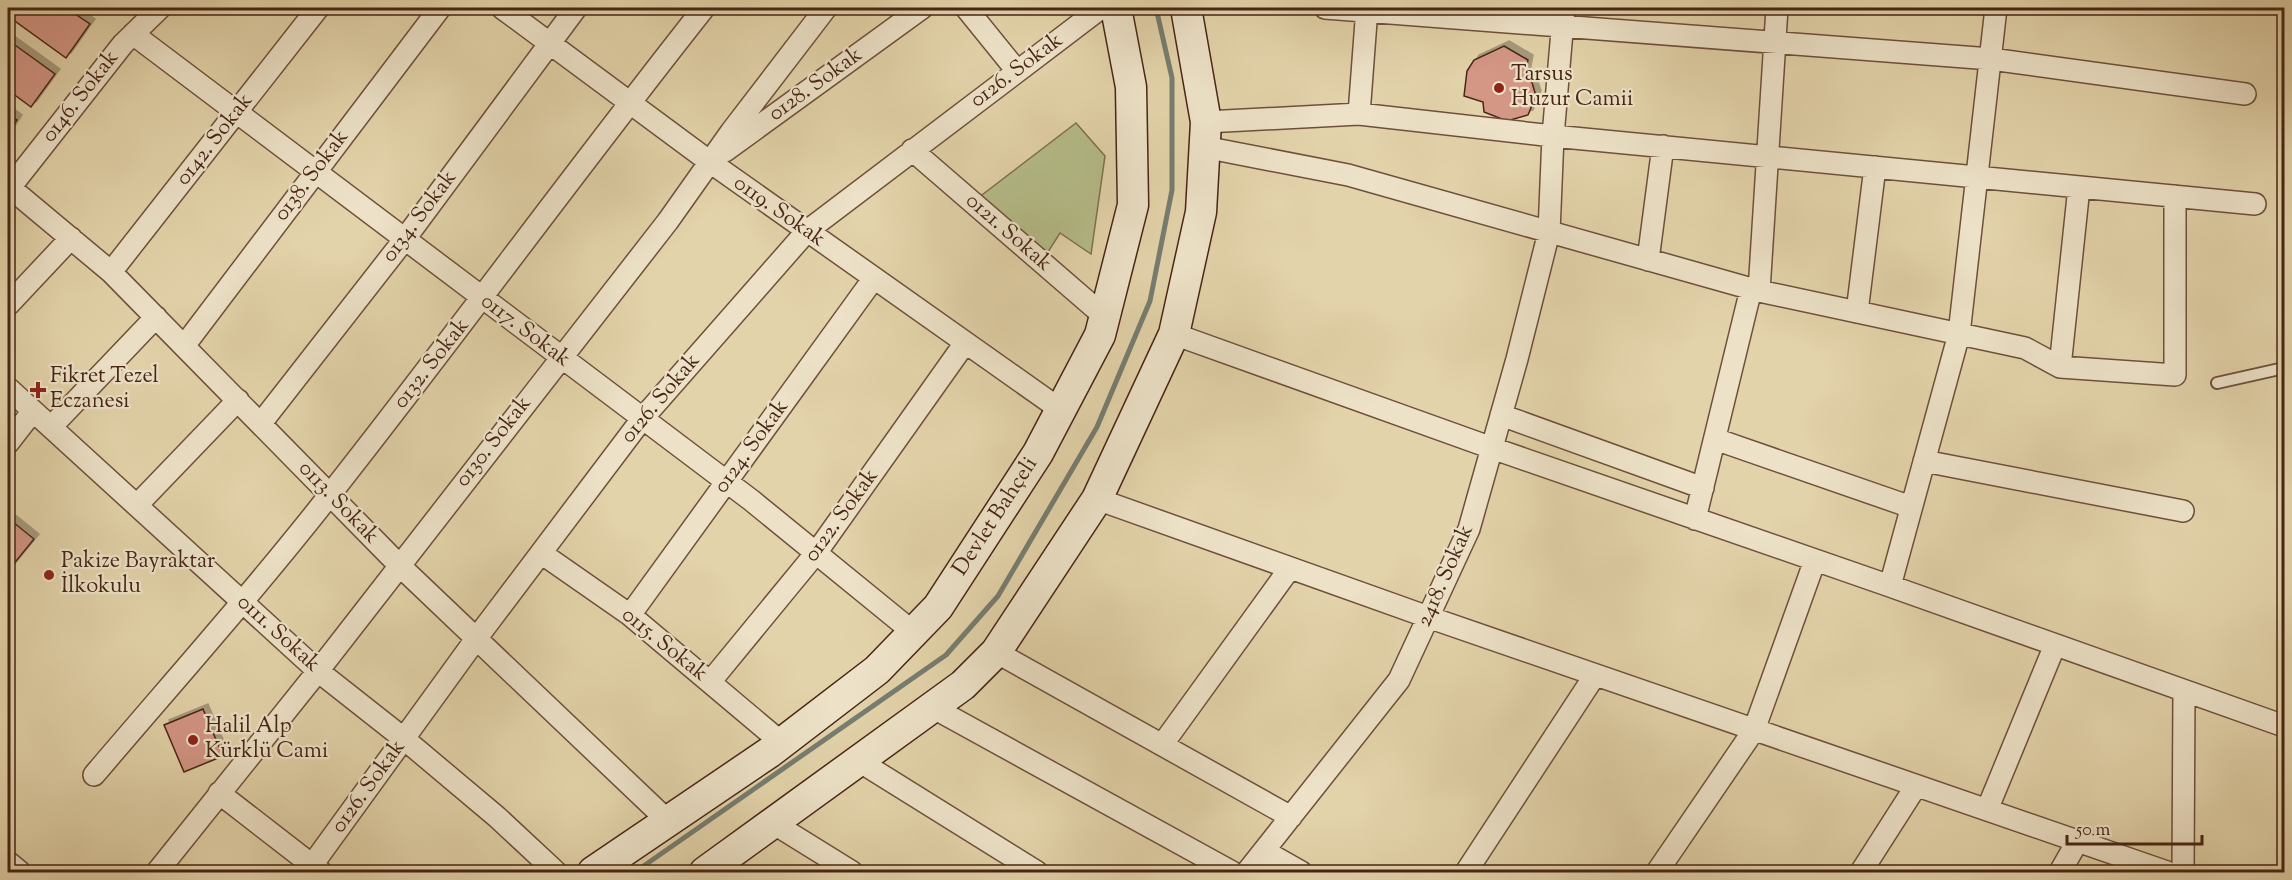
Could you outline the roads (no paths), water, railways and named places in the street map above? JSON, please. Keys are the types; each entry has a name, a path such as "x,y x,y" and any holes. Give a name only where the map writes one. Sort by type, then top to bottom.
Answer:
{"street":[{"name":"0146. Sokak","path":"8,188 123,44 160,8"},
{"name":"0142. Sokak","path":"111,272 318,8"},
{"name":"0138. Sokak","path":"184,346 440,8"},
{"name":"0119. Sokak","path":"502,8 710,162 1061,411"},
{"name":"0134. Sokak","path":"261,423 404,240 576,8"},
{"name":"0132. Sokak","path":"94,775 330,495 482,299 629,102 704,8"},
{"name":"0130. Sokak","path":"157,873 318,671 668,221 826,8"},
{"name":"0128. Sokak","path":"710,162 922,8"},
{"path":"966,8 1017,71"},
{"name":"0126. Sokak","path":"313,870 476,639 642,419 807,231 1101,8"},
{"name":"Devlet Bahçeli","path":"593,873 782,743 876,670 938,607 1038,453 1100,335 1133,205 1131,87 1116,8"},
{"path":"705,873 963,685 996,652 1098,499 1174,334 1201,212 1205,134 1186,8"},
{"path":"1324,8 1564,16 1774,42 1991,59 2245,94"},
{"path":"1359,114 1367,8"},
{"path":"1695,519 1714,439 1755,290 1769,156 1777,8"},
{"path":"1890,586 1959,333 1996,8"},
{"name":"2418. Sokak","path":"1247,873 1399,680 1469,529 1549,232 1553,135 1564,16"},
{"name":"0117. Sokak","path":"133,34 727,482 913,632"},
{"path":"1205,134 1359,114 2255,204"},
{"path":"1205,134 1755,290 2025,348 2060,367 2175,375 2175,196"},
{"path":"1648,260 1663,146"},
{"name":"0121. Sokak","path":"912,150 1104,316"},
{"path":"1857,312 1875,167"},
{"path":"2060,367 2079,187"},
{"name":"0113. Sokak","path":"8,188 111,272 399,565 668,822"},
{"path":"8,305 71,238"},
{"name":"0124. Sokak","path":"630,615 874,278"},
{"path":"51,427 156,317"},
{"path":"1174,334 2284,726"},
{"name":"0122. Sokak","path":"710,682 816,553 965,343"},
{"name":"0111. Sokak","path":"8,388 318,671 404,738 496,817 556,873"},
{"path":"136,506 238,400"},
{"path":"8,443 33,411"},
{"path":"1501,415 1702,488"},
{"path":"1714,439 1911,507"},
{"path":"1924,460 2183,512"},
{"path":"1098,499 1428,617 2167,873"},
{"name":"0115. Sokak","path":"541,553 630,615 782,743"},
{"path":"1657,873 1754,730 1815,560"},
{"path":"1162,745 1290,568"},
{"path":"1986,810 2055,645"},
{"path":"996,652 1291,817"},
{"path":"1466,873 1595,675"},
{"path":"2183,873 2184,691"},
{"path":"932,707 1232,873"},
{"path":"859,761 1037,873"},
{"path":"1861,873 1916,786"},
{"path":"219,793 313,870"},
{"path":"773,823 852,873"},
{"path":"2060,873 2077,842"},
{"path":"1264,850 1301,873"},
{"path":"8,862 20,873"}],"lane":[{"path":"2217,383 2284,368"}],"waterway":[{"path":"635,872 946,655 998,596 1097,427 1150,301 1172,190 1172,78 1156,8"}],"place":[{"name":"Tarsus Huzur Camii","path":"1499,88"},
{"name":"Fikret Tezel Eczanesi","path":"38,390"},
{"name":"Pakize Bayraktar İlkokulu","path":"49,575"},
{"name":"Halil Alp Kürklü Cami","path":"193,740"}]}
